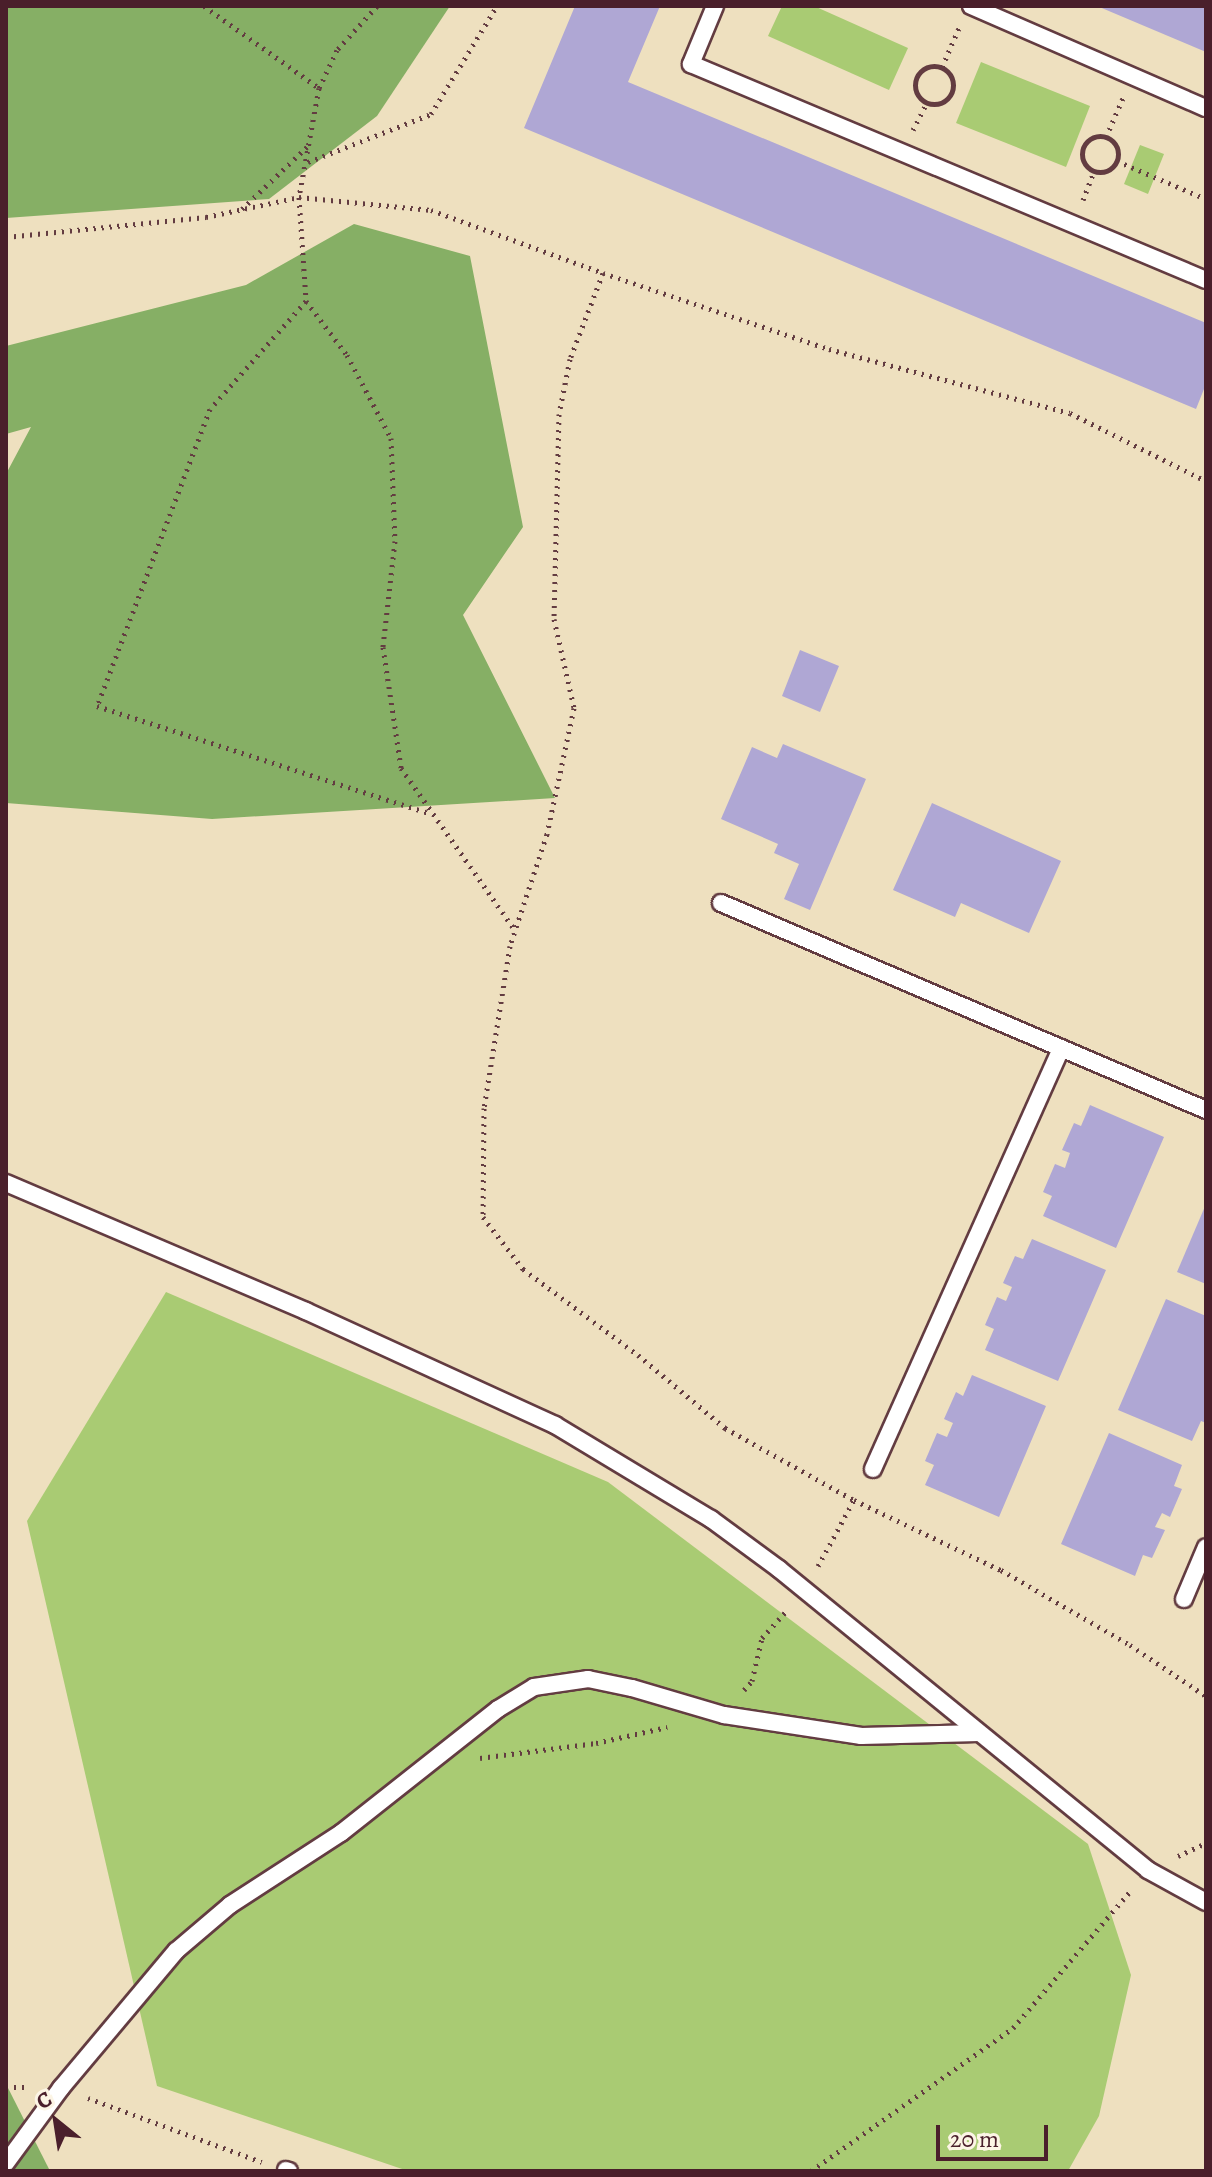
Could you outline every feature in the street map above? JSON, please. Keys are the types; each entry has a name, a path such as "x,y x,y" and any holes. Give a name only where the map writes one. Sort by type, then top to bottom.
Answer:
{"lane":[{"path":"715,6 691,64 1206,280"},
{"path":"967,12 1206,108"},
{"path":"721,903 1206,1110"},
{"path":"873,1469 1061,1048"},
{"path":"6,1183 306,1311 555,1425 711,1519 779,1569 1148,1870 1206,1902"},
{"path":"1184,1599 1206,1547"},
{"path":"6,2163 61,2088 176,1951 230,1905 341,1833 498,1709 534,1687 588,1679 632,1688 724,1715 861,1736 979,1733"}],"path":[{"path":"204,6 319,88"},
{"path":"377,6 337,50 319,88 299,197 306,301 347,355 391,438 395,541 383,647 401,768 430,814 515,930"},
{"path":"307,162 431,114 497,6"},
{"path":"942,67 967,12"},
{"path":"933,65 942,67 953,79 950,96 936,104 927,102 916,90 919,74 933,65"},
{"path":"1106,137 1132,76"},
{"path":"1106,137 1117,147 1117,161 1105,172 1086,166 1084,146 1090,139 1106,137"},
{"path":"240,210 311,143"},
{"path":"1117,161 1206,199"},
{"path":"6,237 206,217 299,197 431,210 603,273 829,349 1070,413 1206,481"},
{"path":"603,273 570,359 559,414 554,619 574,708 547,834 515,930 484,1108 483,1217 523,1269 638,1355 725,1428 854,1500 1001,1570 1130,1645 1206,1696"},
{"path":"306,301 210,409 97,706 430,814"},
{"path":"475,1759 596,1743 724,1715"},
{"path":"811,2171 1013,2028 1148,1870"},
{"path":"61,2088 287,2171"},
{"path":"828,2171 832,2158"}],"green space":[{"path":"6,6 450,6 377,116 269,199 6,218"},
{"path":"782,6 814,6 908,48 889,90 768,36"},
{"path":"981,62 1090,106 1066,167 956,123"},
{"path":"1140,145 1164,154 1148,194 1124,184"},
{"path":"354,224 470,256 523,527 463,615 555,798 212,819 6,803 6,474 31,427 6,434 6,346 246,285"},
{"path":"166,1292 608,1482 1088,1844 1131,1975 1099,2116 1068,2171 408,2171 157,2086 27,1521"},
{"path":"6,2084 50,2171 6,2171"}],"building":[{"path":"575,6 660,6 628,82 1206,323 1206,384 1196,409 524,128"},
{"path":"1097,6 1206,6 1206,52"},
{"path":"800,650 839,666 820,712 782,696"},
{"path":"783,744 866,779 810,910 784,899 799,864 774,853 778,844 721,819 752,747 777,758"},
{"path":"932,803 1061,861 1029,933 961,903 955,917 893,890"},
{"path":"1090,1105 1164,1137 1116,1248 1043,1216 1052,1196 1043,1192 1055,1164 1065,1168 1070,1153 1062,1150 1074,1123 1081,1126"},
{"path":"1206,1204 1206,1284 1177,1272"},
{"path":"1032,1239 1106,1270 1058,1381 985,1350 994,1329 985,1325 997,1297 1006,1301 1012,1287 1003,1283 1015,1256 1023,1259"},
{"path":"1166,1299 1206,1316 1206,1423 1201,1421 1192,1441 1118,1410"},
{"path":"972,1375 1046,1406 999,1517 925,1485 934,1465 925,1461 937,1433 947,1437 953,1423 944,1419 956,1392 963,1396"},
{"path":"1109,1433 1182,1465 1174,1486 1182,1489 1170,1517 1162,1513 1155,1527 1165,1530 1152,1558 1143,1555 1135,1576 1061,1544"}]}
